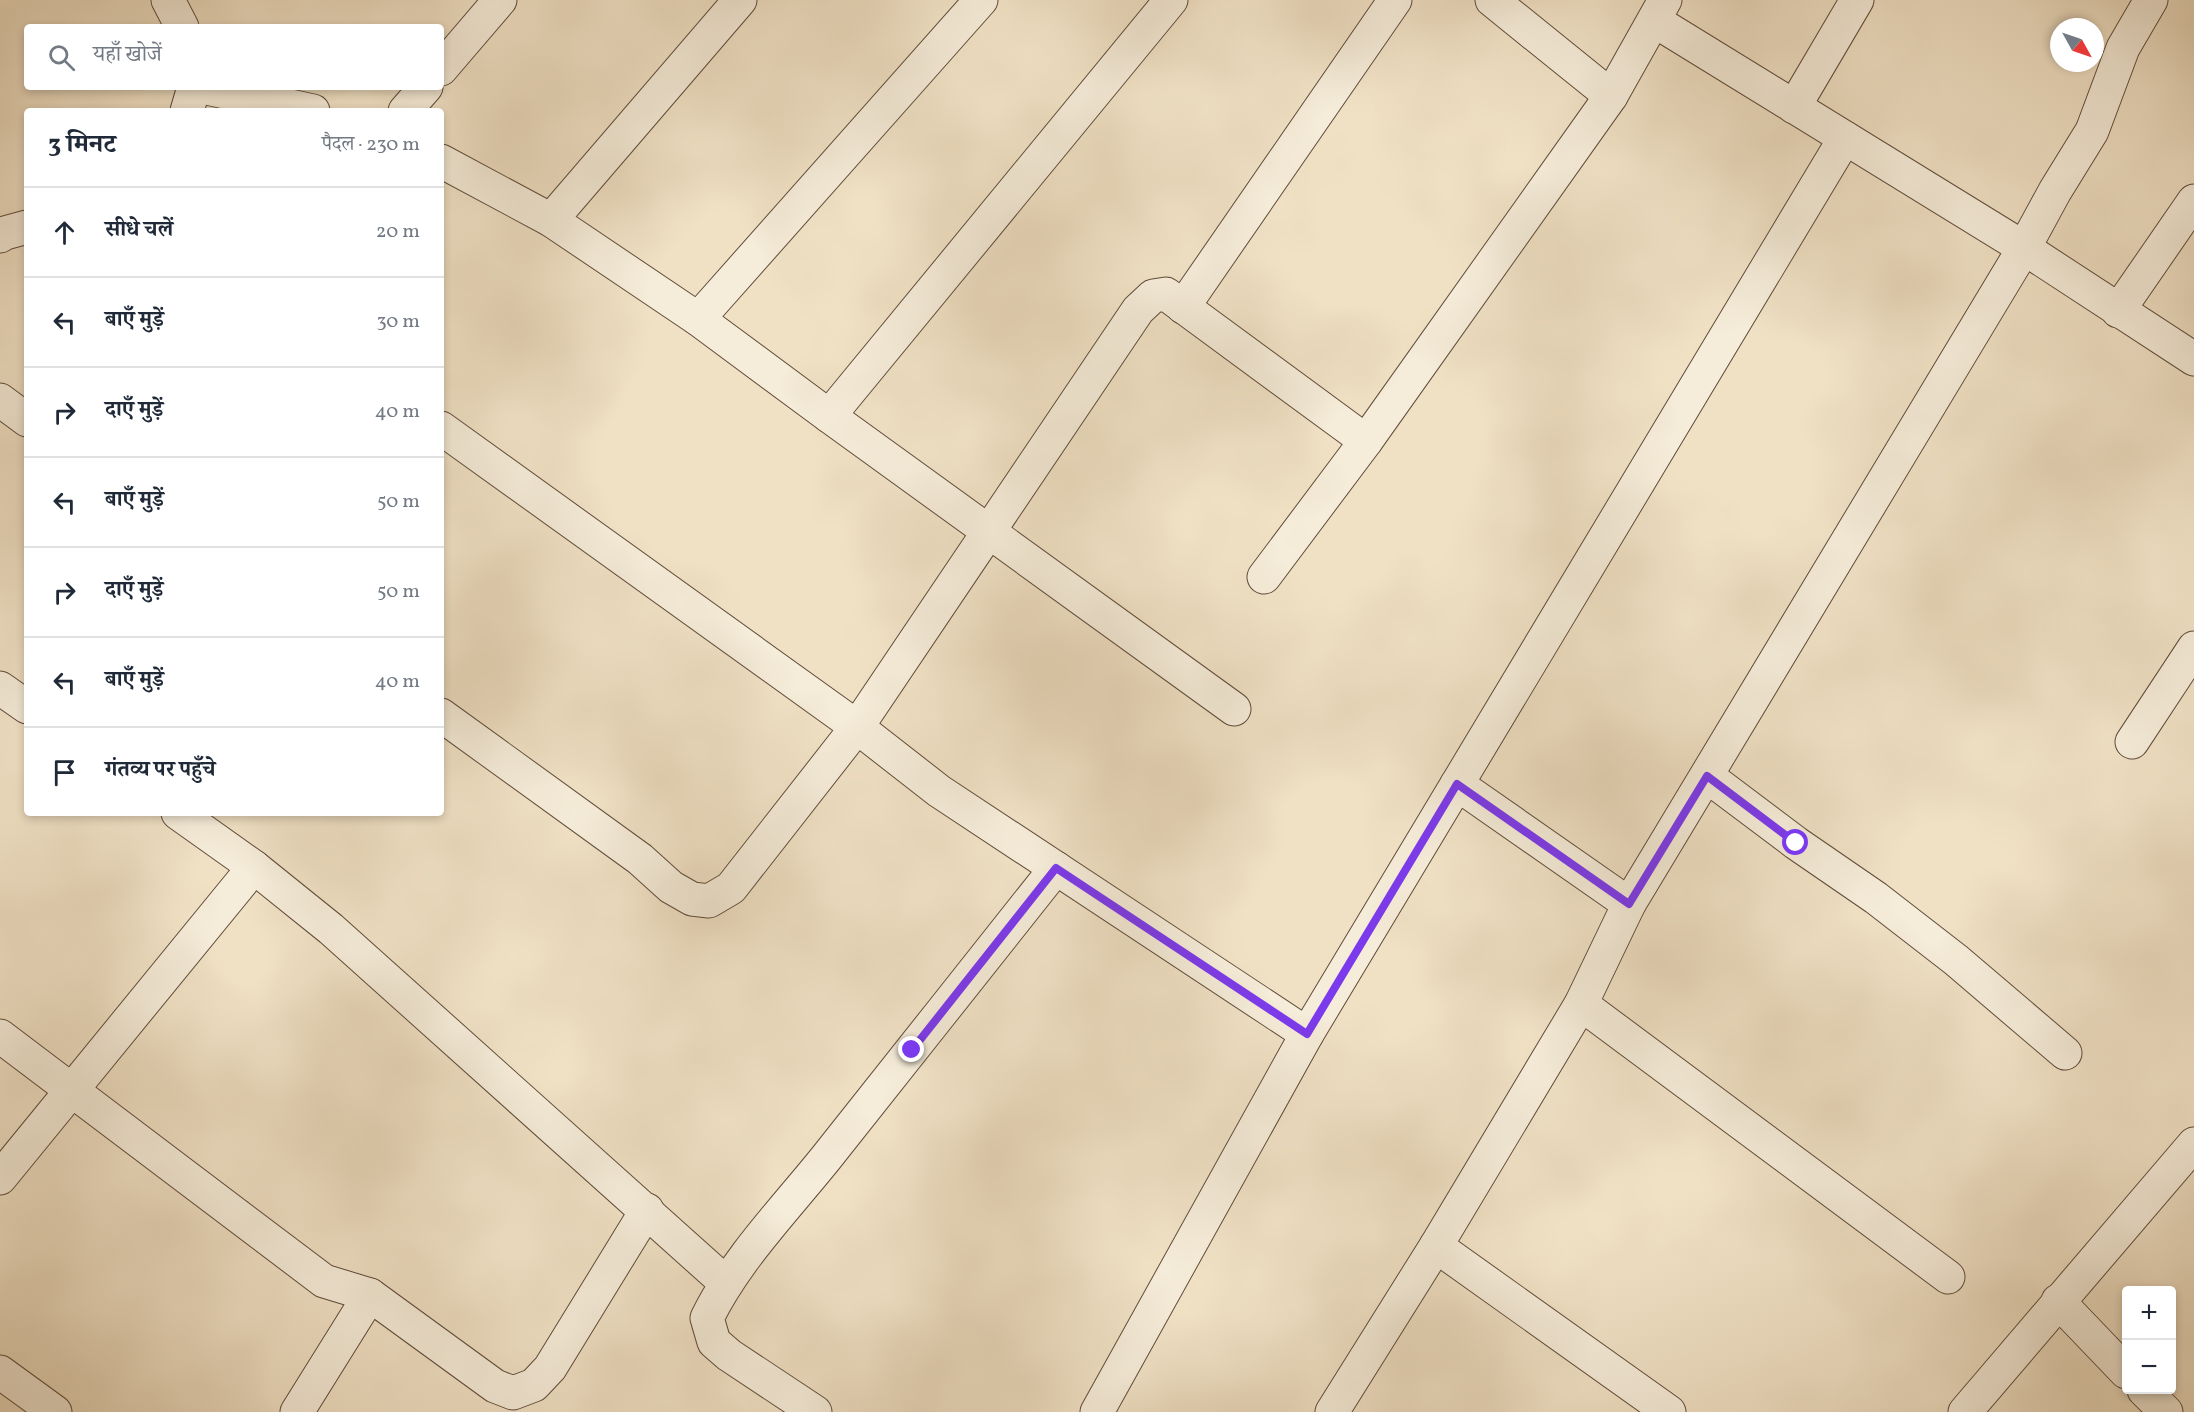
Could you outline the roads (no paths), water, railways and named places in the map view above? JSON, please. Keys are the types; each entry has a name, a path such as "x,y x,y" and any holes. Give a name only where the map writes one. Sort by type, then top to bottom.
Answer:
{"street":[{"path":"168,0 180,24"},
{"path":"444,65 500,0"},
{"path":"551,220 740,0"},
{"path":"698,319 981,0"},
{"path":"829,416 1171,0"},
{"path":"1183,307 1395,0"},
{"path":"1492,0 1611,96"},
{"path":"1794,106 1857,0"},
{"path":"1332,1412 1436,1246 1581,1004 1629,904 2092,131 2106,99 2123,48 2151,0"},
{"path":"1264,577 1366,441 1611,96 1660,10 1794,106 2024,248 2194,359"},
{"path":"188,108 193,90"},
{"path":"216,90 299,108"},
{"path":"408,108 423,90"},
{"path":"1097,1412 1307,1034 1845,138"},
{"path":"444,163 551,220 698,319 1234,709"},
{"path":"2118,311 2194,201"},
{"path":"0,236 4,232 24,228"},
{"path":"444,717 640,859 671,887 692,899 709,901 731,888 857,727 1138,310 1153,296 1166,294 1366,441"},
{"path":"0,400 24,418"},
{"path":"444,430 857,727 939,791 1307,1034"},
{"path":"2132,742 2194,648"},
{"path":"0,688 24,705"},
{"path":"1707,776 1796,843 1885,905 1956,960 2065,1053"},
{"path":"1457,784 1629,904"},
{"path":"182,816 254,867 331,930 726,1283"},
{"path":"0,1178 254,867"},
{"path":"815,1412 729,1355 714,1342 707,1318 726,1283 1056,868"},
{"path":"1581,1004 1948,1277"},
{"path":"0,1036 324,1281 370,1295 495,1386 513,1393 534,1385 550,1368 647,1210"},
{"path":"1965,1412 2194,1144"},
{"path":"1436,1246 1669,1412"},
{"path":"297,1412 370,1295"},
{"path":"2058,1301 2122,1367"},
{"path":"0,1372 55,1412"},
{"path":"2149,1394 2166,1412"}]}
